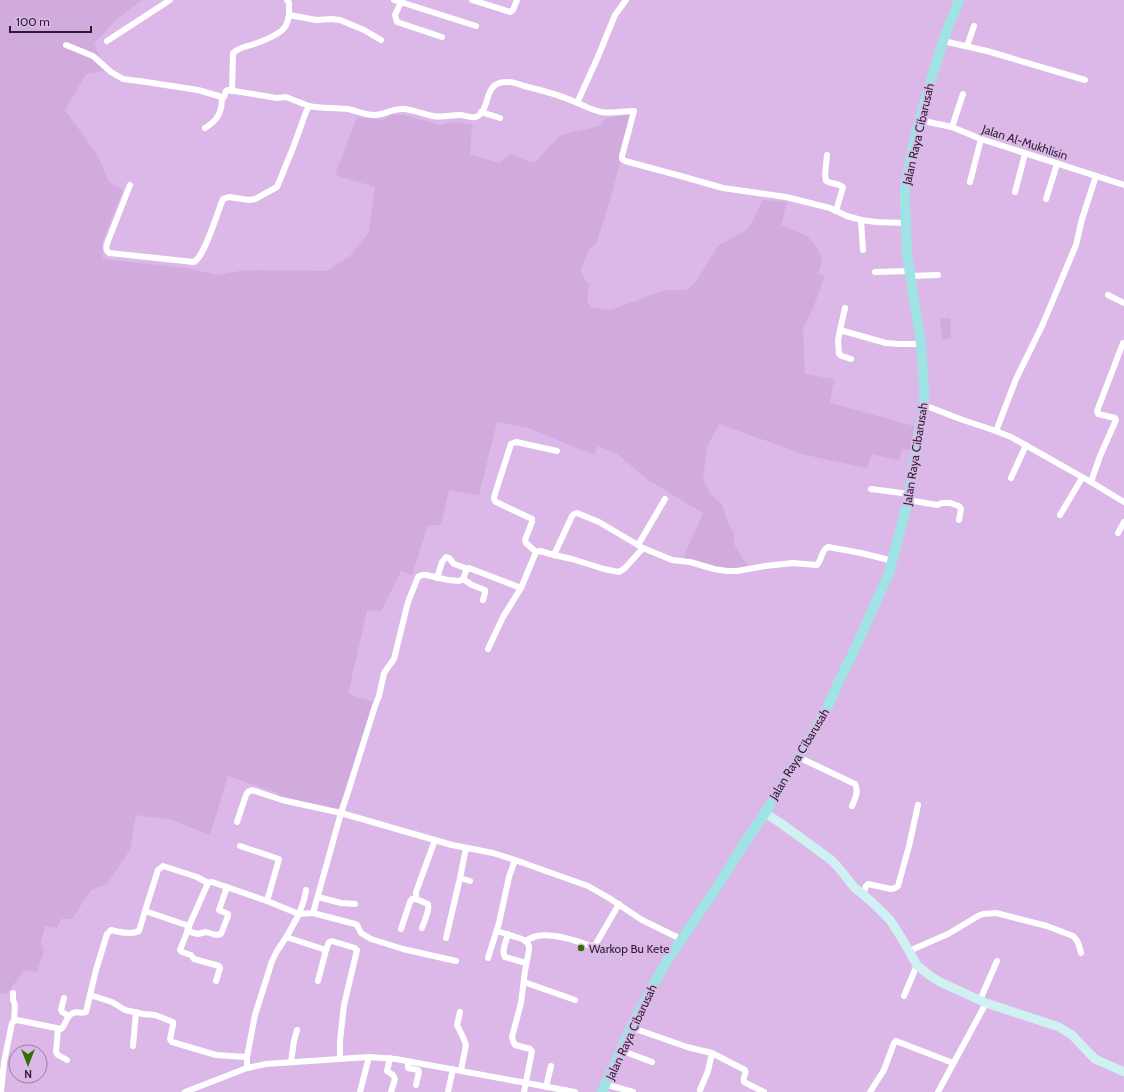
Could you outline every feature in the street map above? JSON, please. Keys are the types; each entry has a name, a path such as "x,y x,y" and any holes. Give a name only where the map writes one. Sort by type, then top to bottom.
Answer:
{"main road":[{"name":"Jalan Raya Cibarusah","path":"605,1090 631,1027 655,982 765,813 828,706 886,581 908,497 924,405 921,344 907,255 905,183 919,120 943,41 959,0"},
{"name":"Jalan Raya Cibarusah","path":"605,1090 632,1028 656,982 682,940"}],"street":[{"path":"107,42 170,0"},
{"path":"232,90 234,51 257,43 284,28 289,14 289,3 287,0"},
{"path":"394,0 402,1 476,26"},
{"path":"472,0 510,12 513,10 517,0"},
{"path":"577,103 615,15 626,0"},
{"path":"402,1 395,15 397,22 442,37"},
{"path":"289,14 316,20 340,20 364,30 381,40"},
{"path":"967,46 974,26"},
{"path":"943,41 987,51 1085,80"},
{"path":"66,45 94,56 111,72 123,79 198,90 222,97"},
{"path":"206,128 214,121 220,112 222,107 222,97 224,97 227,90 277,98 286,98 309,106 347,109 373,115 385,114 398,108 440,117 459,115 474,117 479,115 481,112 492,88 502,82 508,82 550,92 596,111 609,113 634,111 622,156 622,159 625,162 669,172 723,188 782,196 819,205 861,220 906,223"},
{"path":"952,127 963,94"},
{"path":"130,184 106,250 110,253 189,262 195,261 198,259 204,247 223,199 229,197 250,200 255,199 277,187 309,106"},
{"path":"481,112 500,118"},
{"name":"Jalan Al-Mukhlisin","path":"919,120 952,127 1025,154 1124,185"},
{"path":"970,182 982,139"},
{"path":"1015,192 1025,154"},
{"path":"827,155 826,180 843,187 836,211"},
{"path":"1046,199 1057,164"},
{"path":"996,431 1016,379 1042,326 1076,246 1082,219 1096,176"},
{"path":"861,220 863,250"},
{"path":"875,272 910,273 938,276"},
{"path":"1108,295 1124,303"},
{"path":"846,308 838,341 839,354 851,359"},
{"path":"840,330 886,343 921,344"},
{"path":"1091,482 1100,456 1116,420 1115,418 1098,414 1097,410 1123,343"},
{"path":"924,405 996,431 1026,445 1124,502"},
{"path":"536,552 526,544 525,541 532,522 531,518 496,502 494,497 511,444 516,442 557,451"},
{"path":"1010,478 1026,445"},
{"path":"1060,515 1082,478"},
{"path":"871,489 937,505 942,503 950,503 959,506 961,509 959,520"},
{"path":"536,552 540,550 619,572 640,547 665,499"},
{"path":"554,555 572,516 577,513 599,522 640,547 667,559 690,562 727,572 793,563 817,565 819,564 824,549 828,547 892,561"},
{"path":"1118,534 1124,522"},
{"path":"488,649 503,617 521,588 536,552"},
{"path":"437,578 442,562 446,557 454,564 472,569 521,588"},
{"path":"313,914 341,813 379,696 384,672 394,659 408,602 414,586 418,578 422,575 460,581 463,579 468,569"},
{"path":"463,579 472,585 485,590 483,600"},
{"path":"798,757 855,784 857,793 852,806"},
{"path":"237,822 247,792 251,790 282,800 341,813 435,840 493,853 588,886 619,904 642,920 682,940"},
{"path":"863,895 868,884 891,889 898,886 918,805"},
{"path":"765,813 830,859 850,883 890,920 917,965 933,978 983,1002 1059,1027 1072,1035 1095,1059 1124,1072"},
{"path":"416,899 416,892 435,840"},
{"path":"240,846 279,859 267,901"},
{"path":"446,938 466,848"},
{"path":"488,958 504,905 509,877 516,860"},
{"path":"14,1021 17,1020 58,1029 63,1027 69,1016 74,1012 86,1012 96,970 107,934 111,930 136,932 139,930 160,868 165,867 197,877 208,883 212,882 267,901 299,914 313,914 355,924 358,926 361,933 372,939 403,949 456,961"},
{"path":"460,878 470,881"},
{"path":"208,883 188,929 181,951 191,955 194,959 219,966 220,968 216,981"},
{"path":"145,911 198,934 205,932 216,935 221,934 228,916 228,914 219,910 226,887"},
{"path":"247,1068 247,1057 255,1015 272,961 299,914 306,890"},
{"path":"318,897 341,903 355,904"},
{"path":"401,929 412,899 416,899 428,904 429,906 429,910 422,928"},
{"path":"525,941 537,936 551,936 570,939 594,946 619,904"},
{"path":"909,951 948,934 978,916 996,912 1047,926 1074,936 1079,942 1080,953"},
{"path":"496,931 522,939 529,946 521,1003 512,1037 512,1041 515,1045 530,1049 532,1051 524,1092"},
{"path":"508,934 503,952 505,957 526,963"},
{"path":"286,937 326,950"},
{"path":"318,981 329,942 332,941 355,948 357,950 344,1005 340,1041 340,1058"},
{"path":"938,1092 983,1002 997,961"},
{"path":"904,996 917,965"},
{"path":"524,982 575,1000"},
{"path":"1,1092 3,1051 14,1021 15,1005 13,993"},
{"path":"90,995 112,1002 125,1010 156,1015 173,1022 170,1039 172,1042 216,1054 247,1057"},
{"path":"64,998 61,1010 69,1016"},
{"path":"133,1046 136,1012"},
{"path":"460,1012 457,1025 464,1037 466,1045 460,1070"},
{"path":"632,1028 687,1047 712,1053 745,1070 743,1079 744,1083 764,1092"},
{"path":"58,1029 56,1052 58,1055 67,1060"},
{"path":"291,1062 297,1030"},
{"path":"870,1092 884,1070 896,1041 953,1063"},
{"path":"623,1051 652,1062"},
{"path":"700,1090 708,1071 712,1053"},
{"path":"360,1092 369,1057"},
{"path":"185,1092 247,1068 266,1064 369,1057 408,1061 575,1092"},
{"path":"390,1058 387,1071 395,1078 391,1092"},
{"path":"408,1061 408,1068 418,1070 419,1072 416,1085"},
{"path":"546,1087 551,1066"},
{"path":"448,1092 453,1069"},
{"path":"605,1090 633,1092"}],"shaded area":[{"path":"0,0 142,0 116,20 94,44 105,71 86,74 65,110 98,156 109,182 123,190 102,243 103,259 187,268 217,275 245,270 326,271 350,256 369,232 375,187 335,175 357,117 383,120 391,115 403,115 440,125 455,122 472,125 470,154 499,163 510,154 534,163 561,135 600,126 606,118 634,114 596,244 589,249 581,270 585,280 589,284 587,301 591,307 611,310 665,290 686,290 695,283 718,246 746,230 754,219 762,200 787,202 781,225 807,236 817,247 822,260 818,274 825,276 813,308 803,328 805,374 834,379 830,403 914,426 911,450 902,449 899,460 872,454 867,468 806,455 719,424 707,447 703,480 711,495 722,504 728,523 734,533 734,544 748,567 724,572 681,563 703,513 648,480 616,453 598,446 594,455 528,428 497,422 479,495 449,490 441,525 428,525 412,575 401,571 381,611 367,610 348,694 374,702 336,816 279,801 278,793 228,776 210,835 171,820 136,815 130,850 107,884 91,890 72,919 61,919 57,928 45,926 41,943 44,951 37,972 24,970 7,994 0,994"},
{"path":"950,318 951,338 942,339 940,319"}],"place":[{"name":"Warkop Bu Kete","path":"581,948"}]}
